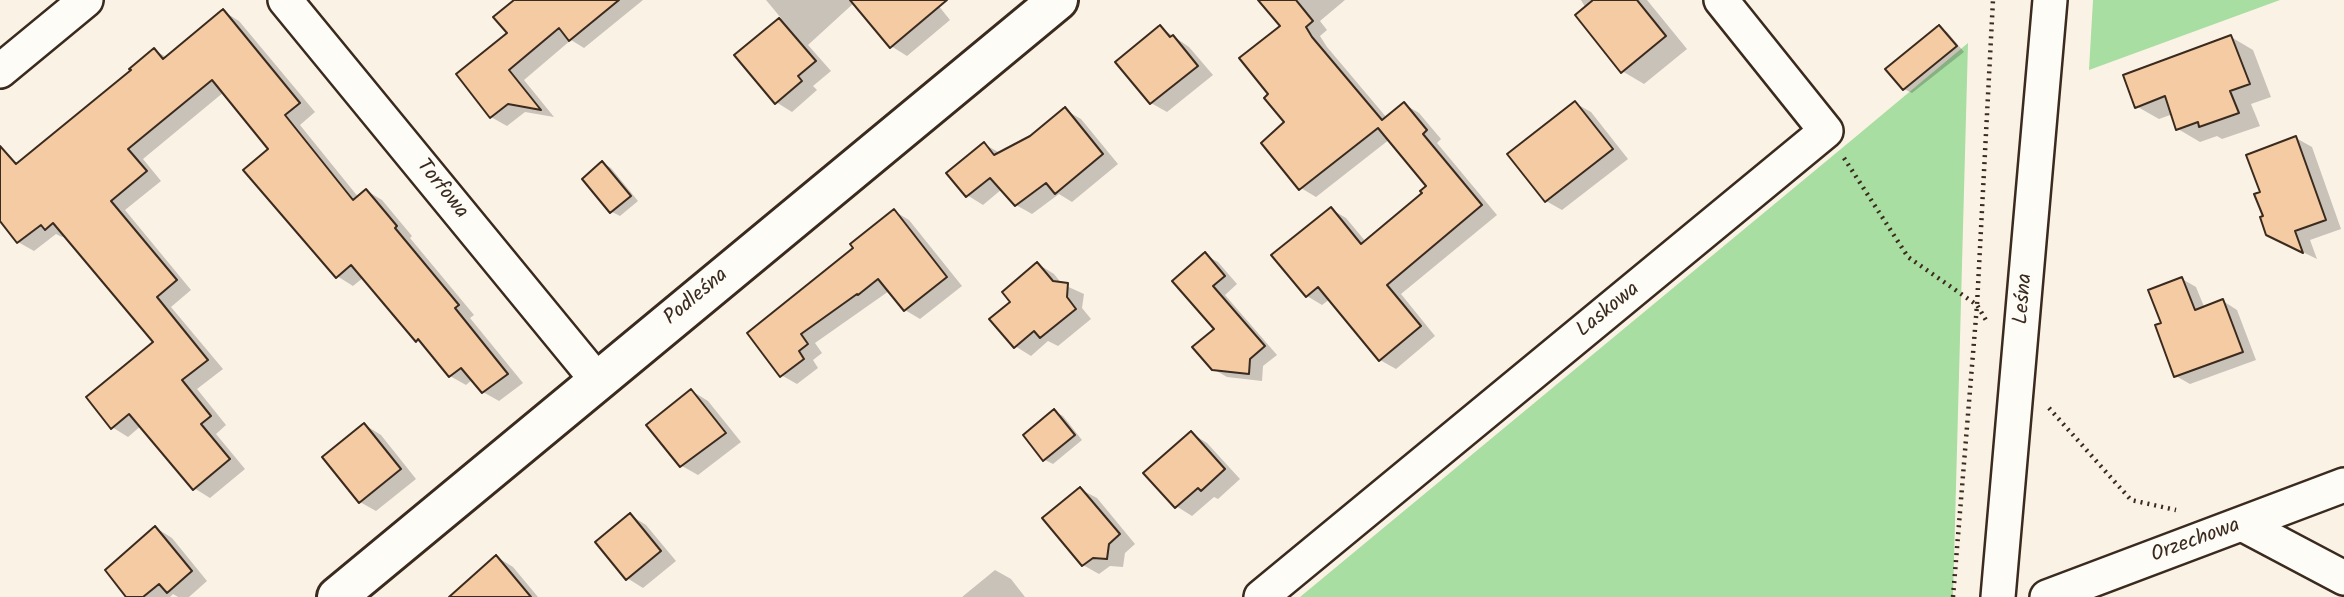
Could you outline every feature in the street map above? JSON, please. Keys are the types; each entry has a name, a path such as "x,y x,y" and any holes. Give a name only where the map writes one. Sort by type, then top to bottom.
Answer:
{"street":[{"path":"0,71 86,0"},
{"name":"Torfowa","path":"285,0 597,380"},
{"name":"Podleśna","path":"337,597 1058,0"},
{"name":"Laskowa","path":"1261,597 1826,131 1721,0"},
{"name":"Leśna","path":"1998,597 2050,0"},
{"name":"Orzechowa","path":"2047,597 2344,485"},
{"path":"2242,524 2344,578"}],"path":[{"path":"1953,597 1977,305 1993,0"}],"green space":[{"path":"2093,0 2280,0 2089,70"},
{"path":"1968,43 1953,597 1300,597 1859,134"}],"building":[{"path":"514,0 619,0 569,41 559,28 509,70 541,110 508,104 490,118 456,74 507,33 493,17"},
{"path":"850,0 947,0 890,48"},
{"path":"1258,0 1296,0 1313,21 1306,27 1312,37 1382,120 1404,102 1427,130 1423,134 1482,205 1387,285 1421,326 1379,361 1318,287 1306,297 1271,255 1331,207 1361,244 1422,193 1420,191 1426,186 1378,128 1299,190 1261,143 1284,122 1264,98 1268,94 1239,58 1280,26"},
{"path":"1593,0 1637,0 1666,36 1621,73 1575,15"},
{"path":"223,9 300,103 285,115 353,200 366,189 459,305 455,308 508,374 482,393 461,368 449,377 351,265 336,278 243,170 268,149 212,80 128,149 147,171 111,201 177,280 157,297 208,360 182,380 211,416 201,424 230,459 193,490 129,414 111,429 86,397 153,342 53,223 45,230 41,225 17,243 0,221 0,146 16,164 154,48 163,59"},
{"path":"779,18 816,61 798,76 802,81 775,104 734,55"},
{"path":"1160,25 1170,37 1173,35 1198,66 1150,104 1115,62"},
{"path":"1939,25 1957,46 1903,90 1885,69"},
{"path":"2231,35 2250,84 2230,91 2239,113 2199,127 2198,122 2176,130 2165,96 2135,108 2123,75"},
{"path":"1575,101 1613,149 1545,202 1507,154"},
{"path":"1065,107 1103,154 1055,194 1046,183 1015,206 990,178 966,197 946,173 984,142 994,155 1030,136"},
{"path":"2296,136 2326,220 2295,231 2303,253 2266,235 2260,217 2263,216 2254,194 2260,192 2246,155"},
{"path":"602,161 631,196 610,213 582,179"},
{"path":"894,209 947,277 904,311 878,279 801,334 808,344 799,351 804,359 780,377 747,333 853,248 850,244"},
{"path":"1205,252 1225,276 1213,286 1265,346 1250,359 1249,374 1212,370 1192,347 1214,329 1172,281"},
{"path":"1037,262 1053,281 1068,283 1067,297 1076,309 1040,338 1034,331 1014,348 989,319 1010,302 1002,292"},
{"path":"2182,277 2195,310 2223,299 2243,352 2174,377 2155,325 2161,323 2148,290"},
{"path":"691,389 726,433 680,467 646,425"},
{"path":"1054,409 1075,435 1043,461 1023,435"},
{"path":"364,423 401,469 359,503 322,457"},
{"path":"1191,431 1225,469 1201,491 1198,488 1175,508 1143,473"},
{"path":"1080,487 1120,534 1109,544 1107,559 1093,558 1082,566 1042,518"},
{"path":"630,513 661,551 626,580 595,542"},
{"path":"155,526 192,571 167,593 159,584 143,597 126,597 105,570"},
{"path":"496,555 531,597 449,597"}]}
